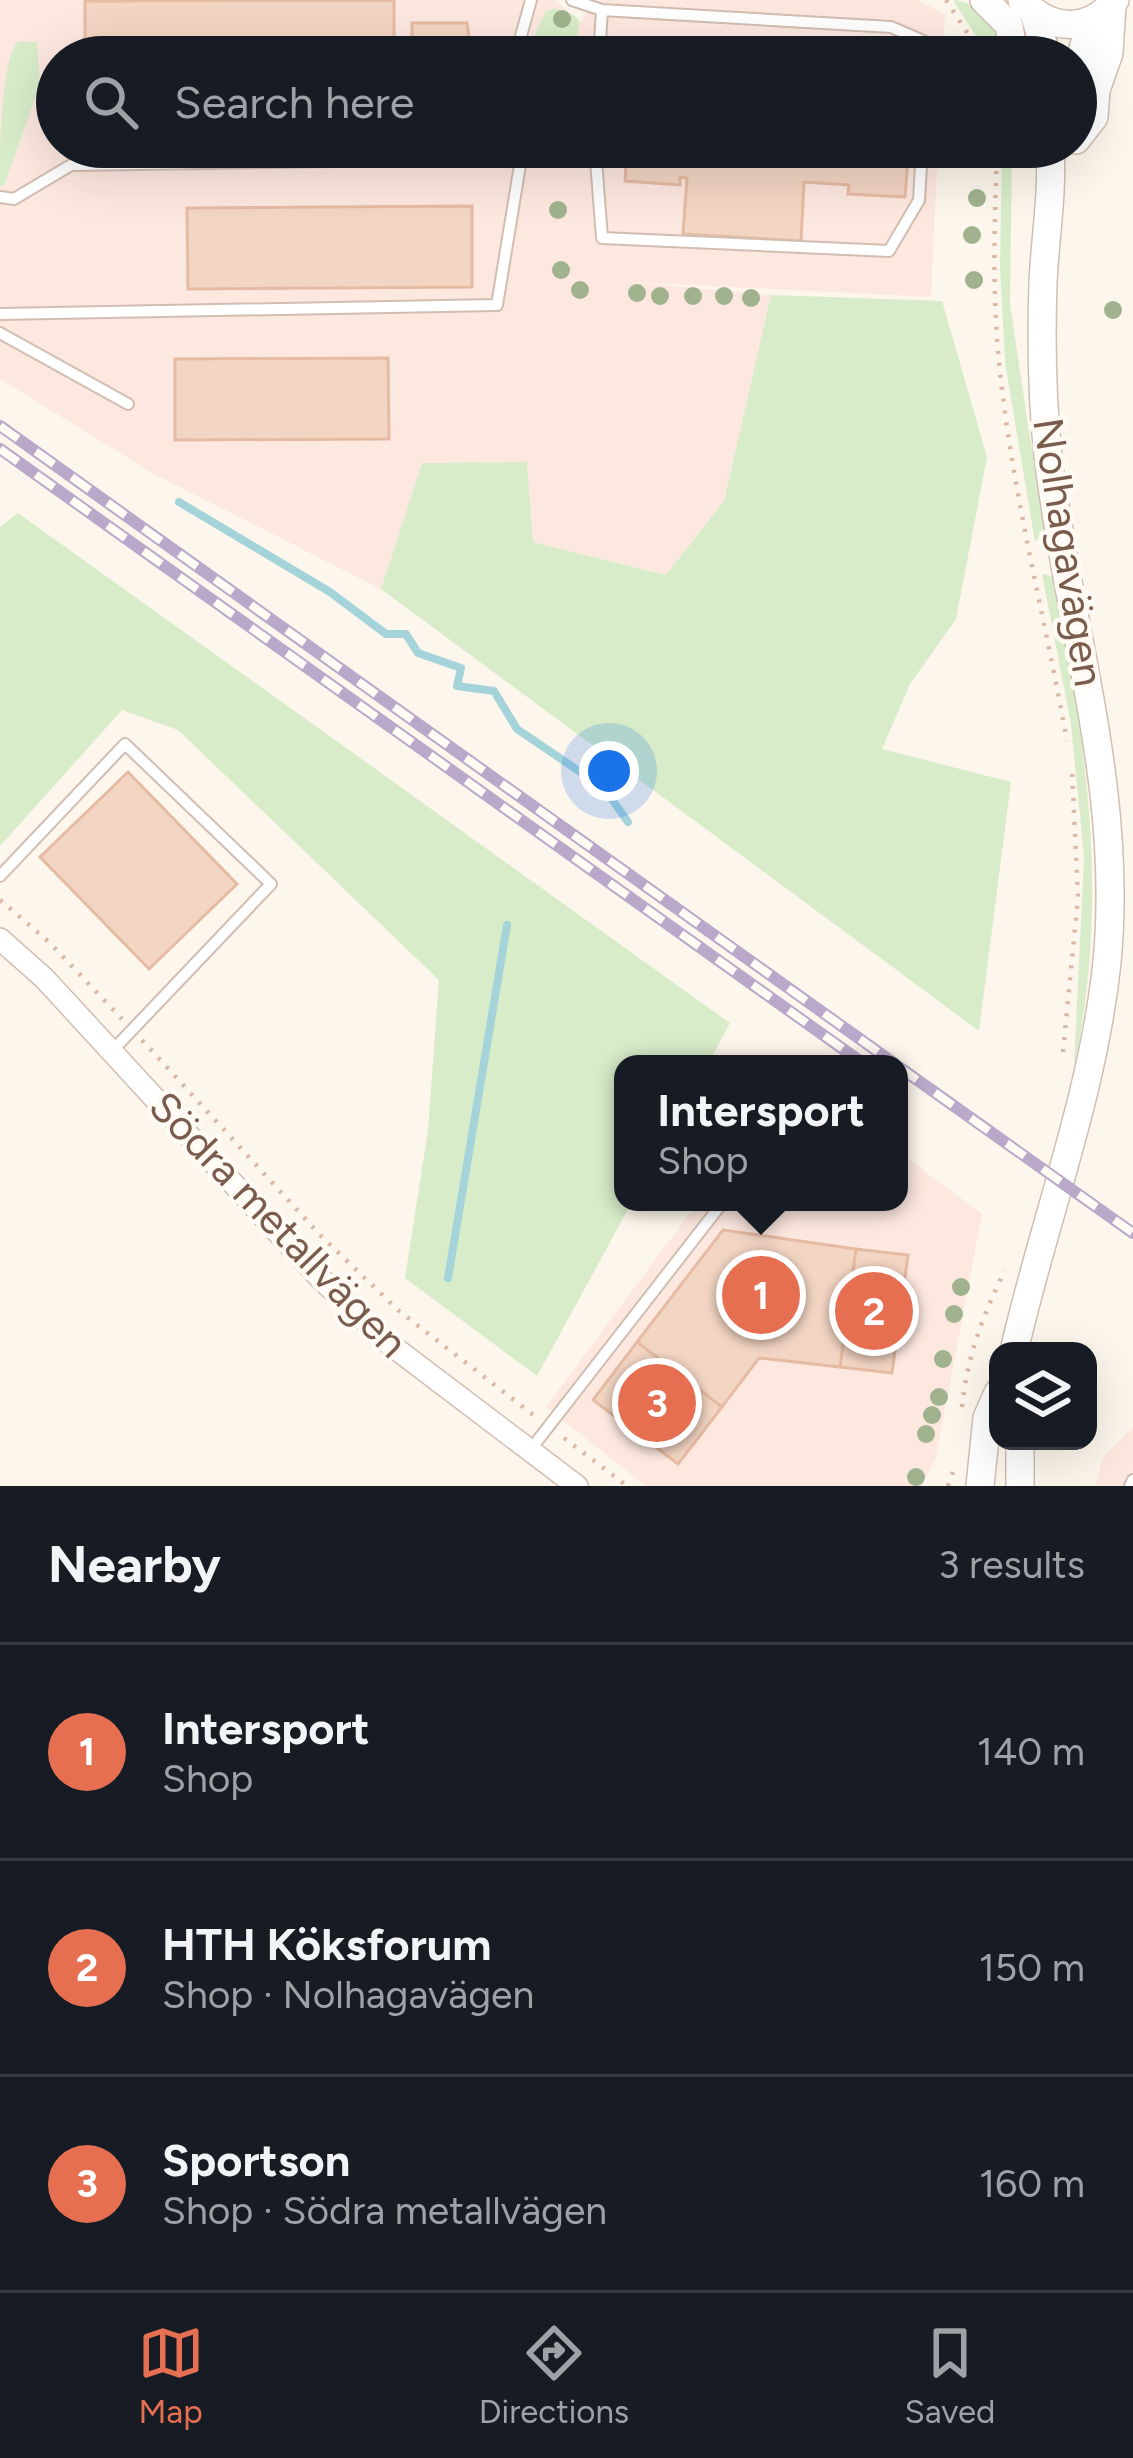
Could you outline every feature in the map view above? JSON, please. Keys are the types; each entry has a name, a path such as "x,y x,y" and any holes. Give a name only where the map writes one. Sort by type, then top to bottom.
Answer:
{"street":[{"path":"984,0 1009,25 1011,36"},
{"path":"1024,4 1065,26 1083,24 1109,8"},
{"path":"1024,4 1038,36"},
{"path":"1089,36 1109,8"},
{"name":"Nolhagavägen","path":"1097,87 1109,52 1109,8"},
{"name":"Nolhagavägen","path":"1016,1342 1084,1102 1107,958 1110,850 1103,765 1048,452 1043,280 1049,168"},
{"name":"Södra metallvägen","path":"0,939 112,1051 319,1277 391,1345 577,1486"},
{"path":"980,1486 989,1413"},
{"path":"1020,1450 1020,1486"}],"lane":[{"path":"521,36 531,0"},
{"path":"572,0 602,10 891,27 912,36"},
{"path":"600,36 602,10"},
{"path":"0,197 14,199 66,168"},
{"path":"0,314 497,305 520,168"},
{"path":"597,168 602,238 889,251 919,200 921,168"},
{"path":"0,333 128,404"},
{"path":"0,876 125,744 271,884 112,1051"},
{"path":"529,1452 717,1211"}],"path":[{"path":"946,0 969,36"},
{"path":"997,168 998,354 1012,454 1068,744"},
{"path":"1062,1059 1078,897 1071,764"},
{"path":"0,899 49,942 320,1235 399,1311 627,1486"},
{"path":"962,1408 983,1314 1009,1264"},
{"path":"948,1486 955,1466"}],"shaded area":[{"path":"0,0 555,0 580,23 596,0 917,0 945,14 944,36 36,36 36,168 937,168 931,297 629,282 771,295 724,501 666,575 533,542 527,462 422,463 381,589 154,474 0,379"},
{"path":"908,1159 982,1214 936,1457 922,1486 646,1486 546,1407 691,1211 908,1211"},
{"path":"1133,1427 1133,1486 1095,1486 1103,1457"}],"green space":[{"path":"953,0 981,12 997,36 976,36"},
{"path":"554,8 572,14 579,20 578,36 535,36 546,11"},
{"path":"18,41 36,42 36,95 5,184 0,186 4,88"},
{"path":"1002,168 1012,168 1010,304 1044,532 1035,542 1005,362"},
{"path":"771,295 942,301 987,457 956,619 910,684 882,749 1011,782 979,1031 381,589 422,463 527,462 533,542 666,575 724,501"},
{"path":"18,513 730,1023 713,1055 614,1055 614,1211 627,1211 537,1376 405,1278 428,1130 439,980 178,730 122,710 0,846 0,527"},
{"path":"1042,574 1052,576 1075,699 1090,821 1091,942 1074,1067 1084,857 1071,724"}],"building":[{"path":"394,0 394,36 85,36 85,1"},
{"path":"412,23 467,23 469,36 412,36"},
{"path":"626,168 907,168 905,197 848,194 849,185 804,182 801,241 683,234 687,178 680,177 680,185 625,181"},
{"path":"472,206 472,287 188,289 187,208"},
{"path":"388,358 389,439 175,440 175,359"},
{"path":"128,772 237,884 149,969 40,857"},
{"path":"723,1230 856,1249 840,1367 759,1358 722,1407 637,1342"},
{"path":"856,1249 908,1255 892,1373 840,1367"},
{"path":"637,1342 722,1407 678,1464 593,1400"}],"waterway":[{"path":"179,502 330,592 386,634 406,634 418,653 461,668 457,686 494,691 517,729 604,788 628,822"},
{"path":"448,1278 507,925"}],"railway":[{"path":"0,426 882,1055"},
{"path":"0,449 851,1055"},
{"path":"908,1073 1133,1233"}],"place":[{"name":"Intersport","path":"761,1295"},
{"name":"HTH Köksforum","path":"874,1311"},
{"name":"Sportson","path":"657,1403"}]}
